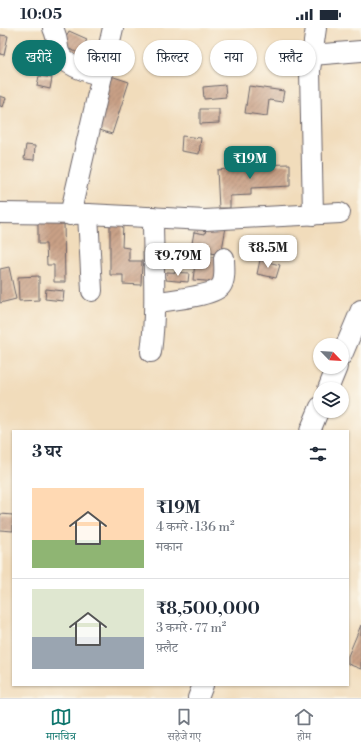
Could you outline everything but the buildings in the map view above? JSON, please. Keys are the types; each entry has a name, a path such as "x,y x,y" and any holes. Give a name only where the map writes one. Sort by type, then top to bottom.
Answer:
{"street":[{"path":"53,28 60,54 67,62 74,66"},
{"path":"110,40 113,28"},
{"path":"314,40 316,28"},
{"path":"316,55 361,51"},
{"path":"92,291 79,214 102,76"},
{"path":"310,76 313,215"},
{"path":"0,213 79,214 205,220 340,213"},
{"path":"151,352 155,303 153,217"},
{"path":"155,303 217,290 222,285 224,279 224,258"},
{"path":"349,338 361,310"},
{"path":"310,430 316,418"},
{"path":"198,698 204,686"}]}
